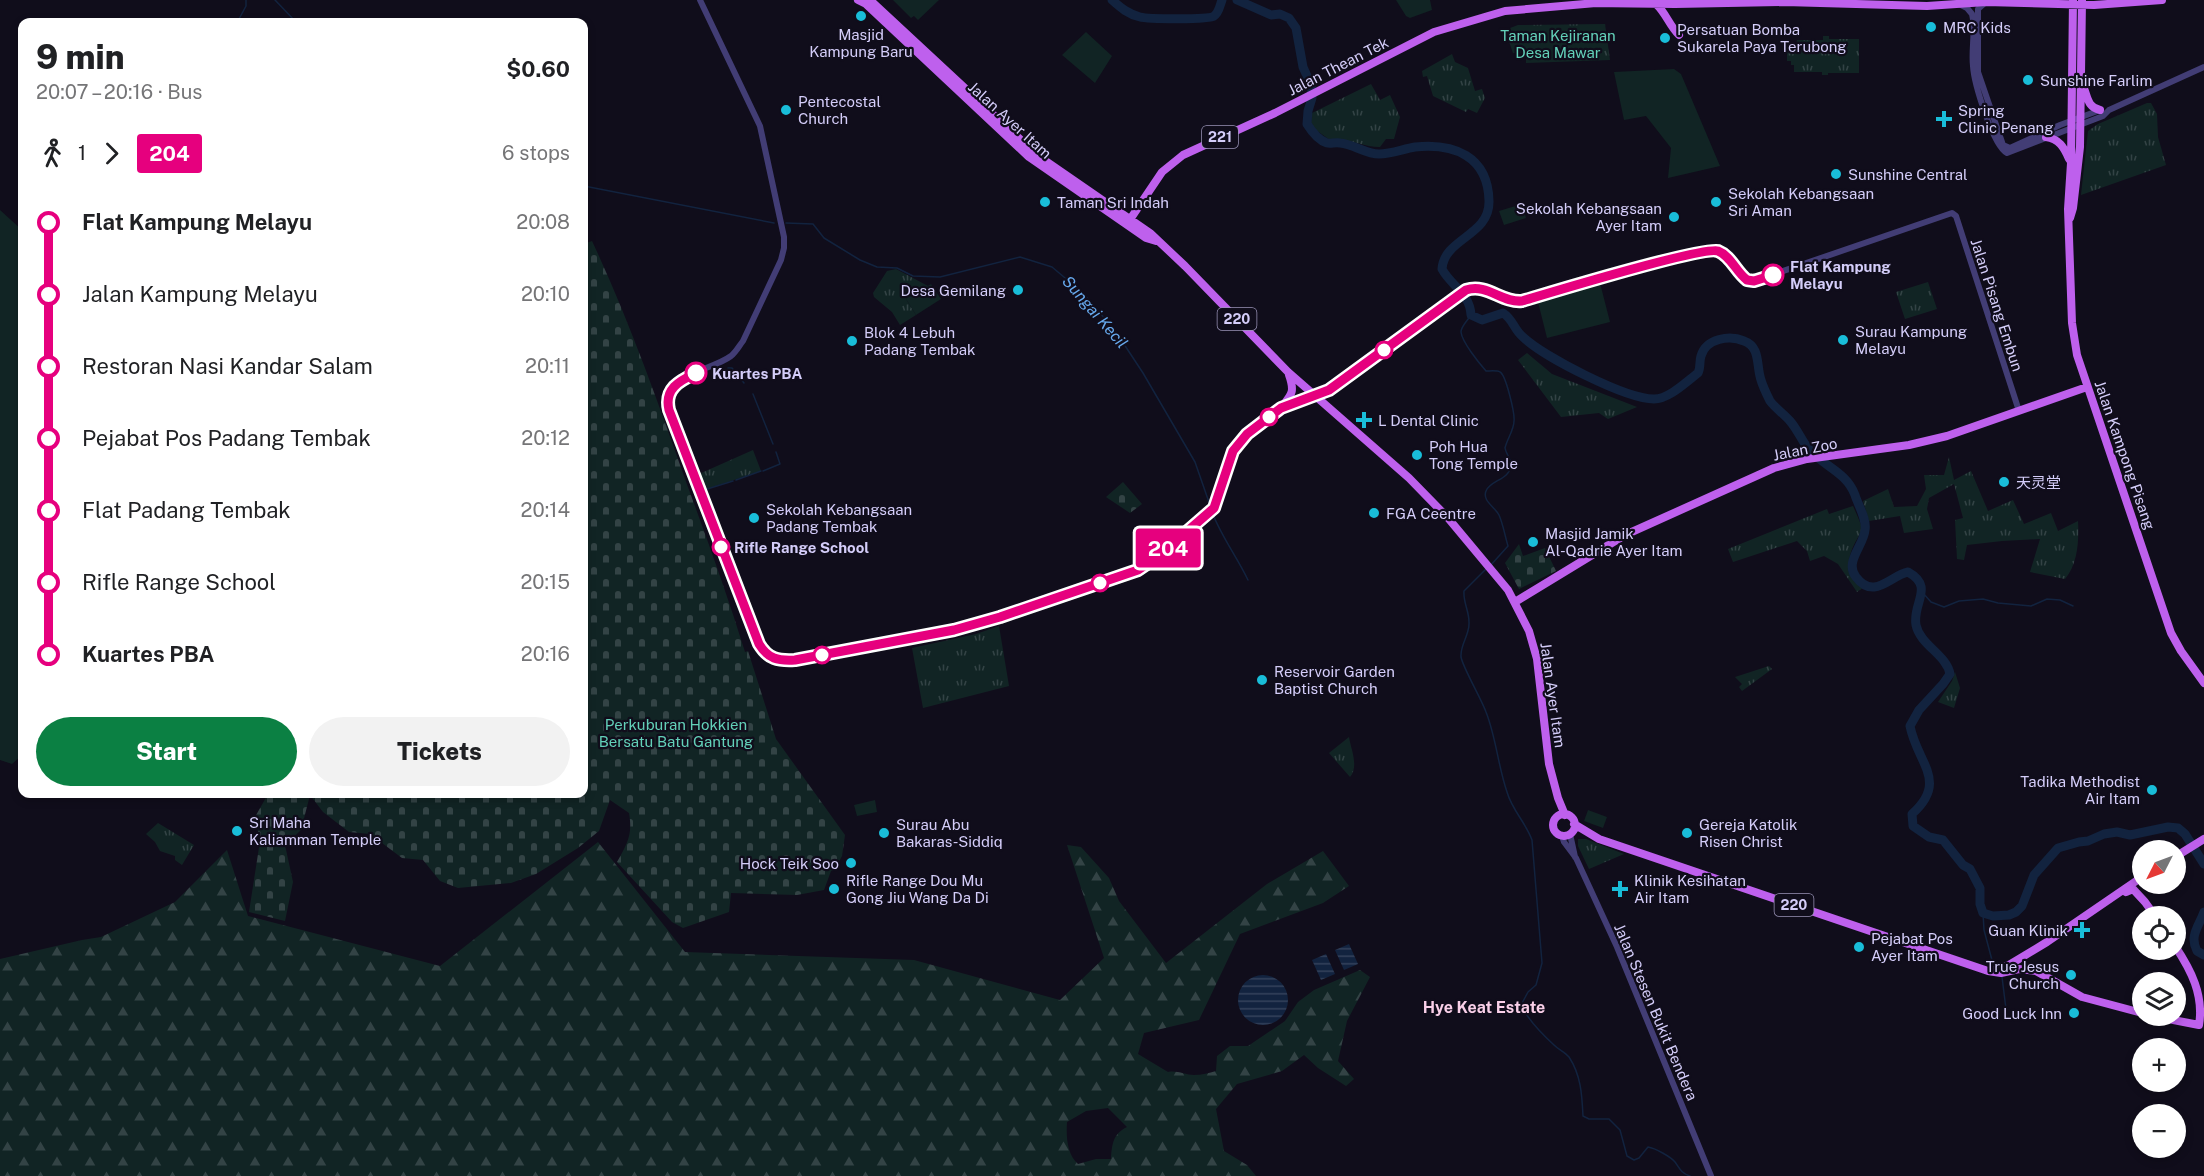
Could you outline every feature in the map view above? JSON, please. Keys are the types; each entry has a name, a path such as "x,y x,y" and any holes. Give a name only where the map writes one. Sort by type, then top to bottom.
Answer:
{"main road":[{"name":"Jalan Ayer Itam","path":"858,0 866,4 1029,157 1129,222"},
{"name":"Jalan Ayer Itam","path":"870,0 1037,155 1129,222 1146,238 1157,242 1185,266 1288,372 1425,494 1493,572 1515,602 1529,631 1537,659 1546,747 1561,816"},
{"name":"Jalan Thean Tek","path":"1129,222 1162,172 1172,162 1194,149 1305,98 1434,32 1504,11 1628,0"},
{"name":"Jalan Thean Tek","path":"1591,3 1785,2 1927,6 1986,2 2122,4 2162,0"},
{"name":"Jalan Kampong Pisang","path":"2069,222 2073,208 2076,122 2073,2"},
{"name":"Jalan Kampong Pisang","path":"2082,2 2082,81 2071,163 2068,210 2072,323 2080,366 2171,633 2204,683"},
{"path":"1656,4 1665,12 1673,29 1679,34"},
{"path":"2082,81 2089,104 2100,110"},
{"path":"2046,137 2056,139 2060,143 2071,163"},
{"path":"2080,366 2086,374 2096,402 2095,411"},
{"path":"1281,408 1293,389 1288,372"},
{"name":"Jalan Zoo","path":"1515,602 1625,535 1774,468 1807,459 1918,443 1954,434 2087,387"},
{"name":"220","path":"1599,838 1557,833 1553,828 1553,823 1561,816 1570,817 1574,824 1599,838 1988,971"},
{"path":"1568,834 1574,824"},
{"path":"2186,850 2202,840"},
{"path":"1988,971 2009,965 2132,886"},
{"path":"2110,900 2133,889 2148,906"},
{"path":"2142,894 2145,902"},
{"path":"2047,942 2031,957 2031,965 2036,971 2082,997 2132,1011"},
{"path":"2184,960 2192,972 2202,1008 2199,1025 2186,1022"},
{"path":"1988,971 2001,973 2019,969 2036,971"}],"street":[{"path":"702,0 763,134 784,237 784,248 781,260 736,352 720,363 677,382 668,396 668,405 755,633 768,655 784,661 954,630 1000,617 1138,570 1160,555 1212,511 1236,446 1247,434 1281,408 1316,397"},
{"path":"1986,2 1978,9 1978,72 2003,146 2010,147 2076,122 2103,116 2109,110 2204,67"},
{"path":"1957,3 1967,8 1972,14 1974,76 1989,123 2000,148 2007,153 2046,137 2100,110 2109,110"},
{"name":"Jalan Pisang Embun","path":"1316,397 1329,390 1466,290 1480,288 1511,300 1522,301 1712,250 1725,255 1747,280 1754,281 1952,213 1956,216 2019,411"},
{"name":"Jalan Stesen Bukit Bendera","path":"1568,834 1576,858 1617,947 1711,1176"}],"green space":[{"path":"893,0 939,0 918,20 914,16 911,18"},
{"path":"1396,0 1430,0 1432,10 1410,18 1406,16"},
{"name":"Taman Kejiranan Desa Mawar","path":"1605,24 1610,60 1526,63 1526,53 1513,53 1505,30 1518,25"},
{"path":"1086,32 1112,56 1095,83 1062,55"},
{"path":"1823,36 1829,36 1829,39 1859,39 1859,73 1822,75 1822,72 1794,72 1794,65 1791,65 1791,61 1787,61 1787,45 1796,46 1797,40 1823,40"},
{"path":"1452,54 1455,62 1468,68 1475,91 1482,89 1485,98 1477,113 1468,109 1466,112 1433,96 1427,76 1423,77 1422,71"},
{"path":"1674,69 1681,74 1720,166 1668,178 1671,148 1646,116 1624,120 1614,72"},
{"path":"1371,84 1380,100 1390,95 1400,117 1394,139 1386,139 1380,147 1374,147 1343,140 1330,140 1316,130 1311,123 1312,113"},
{"path":"2151,103 2157,114 2158,137 2166,165 2081,195 2088,131 2098,124"},
{"path":"1522,204 1526,218 1504,225 1499,211"},
{"path":"0,210 18,226 18,759 12,764 0,760"},
{"name":"Perkuburan Hokkien Bersatu Batu Gantung","path":"592,241 618,299 653,389 745,652 748,651 776,739 845,835 842,856 834,871 831,871 824,890 797,895 731,893 729,912 683,928 672,922 617,862 628,839 630,821 629,813 610,800 599,831 578,848 536,874 511,883 458,888 440,881 423,860 402,858 370,834 349,832 323,812 312,798 588,798 588,242"},
{"path":"896,269 928,286 906,299 916,315 900,325 892,312 874,297 873,293 887,271"},
{"path":"1928,282 1937,309 1905,319 1896,292"},
{"path":"1600,283 1610,322 1547,338 1537,298"},
{"path":"931,284 941,299 916,315 906,299"},
{"path":"1527,353 1552,374 1637,407 1608,419 1599,413 1561,417 1518,360"},
{"path":"753,450 761,471 704,490 699,474"},
{"path":"1949,457 1954,480 1971,471 1988,511 2013,500 2024,524 2051,513 2058,531 2078,521 2078,544 2075,559 2065,579 2030,572 2040,539 1967,545 1964,560 1957,559 1955,520 1963,518 1954,484 1929,498 1927,509 1933,529 1904,533 1900,516 1869,521 1863,501 1888,489 1894,507 1917,506 1926,489 1924,475 1944,475"},
{"path":"1123,482 1142,504 1130,513 1106,497"},
{"path":"1853,506 1863,529 1849,560 1852,574 1856,581 1864,587 1857,592 1838,564 1824,556 1810,561 1807,551 1797,541 1733,562 1728,549 1827,509 1829,514"},
{"path":"1519,544 1523,556 1545,548 1556,571 1519,589 1505,563"},
{"path":"999,626 1009,686 923,708 912,648 976,634"},
{"path":"1769,666 1772,669 1742,691 1739,687 1742,684 1735,677"},
{"path":"1955,672 1960,688 1954,708 1938,702 1952,681"},
{"path":"1349,737 1354,758 1353,773 1350,777 1329,753"},
{"name":"Perkuburan Hokkien Bersatu Batu Gantung","path":"266,798 309,798 301,830 285,845 293,882 285,921 249,912 260,841 255,817"},
{"path":"875,800 877,812 857,816 854,805"},
{"path":"1588,810 1607,817 1603,828 1584,821"},
{"path":"158,823 194,845 182,865 175,860 175,856 160,851 155,842 146,834"},
{"path":"1578,839 1586,839 1624,854 1589,869 1578,846"},
{"path":"598,842 685,952 914,960 1060,1000 1104,958 1067,845 1081,847 1109,878 1119,901 1166,963 1267,884 1323,851 1349,886 1323,903 1240,934 1199,1020 1144,1033 1138,1054 1168,1072 1194,1075 1216,1071 1217,1056 1230,1046 1248,1046 1285,1021 1298,1002 1314,990 1360,970 1370,977 1347,1021 1338,1061 1354,1079 1346,1086 1318,1068 1304,1055 1282,1071 1237,1084 1216,1109 1224,1151 1247,1165 1256,1176 0,1176 0,959 101,937 175,902 227,850 248,916 440,966","holes":["1108,1108 1127,1127 1114,1140 1111,1159 1096,1159 1078,1164 1074,1160 1069,1150 1067,1122 1086,1111"]}],"water":[{"path":"1349,944 1358,964 1344,970 1335,950"},
{"path":"1326,954 1335,974 1321,980 1312,960"},
{"path":"1263,975 1272,977 1283,986 1288,1000 1286,1009 1277,1020 1263,1025 1254,1023 1243,1014 1238,1000 1240,991 1249,980"}],"waterway":[{"name":"Sungai Kecil","path":"240,18 246,6 246,0"},
{"name":"Sungai Kecil","path":"275,0 292,18"},
{"path":"1112,0 1125,10 1140,17 1178,19 1214,16 1222,0"},
{"path":"1237,0 1271,15 1280,14 1289,18 1296,28 1303,67 1311,85 1312,98 1307,124 1321,140 1379,154 1415,147 1443,147 1455,150 1475,163 1487,186 1489,201 1487,213 1475,230 1450,250 1442,269 1464,295 1471,315 1482,320 1503,313 1523,337 1548,355 1606,385 1654,399 1666,396 1698,373 1700,358 1708,345 1713,342 1732,338 1744,341 1753,348 1756,352 1762,383 1770,401 1788,418 1813,454 1840,474 1855,495 1864,517 1865,526 1864,536 1853,559 1852,565 1856,577 1863,584 1876,587 1908,572 1920,584 1921,596 1916,617 1918,632 1944,661 1950,674 1919,710 1910,726 1929,781 1928,792 1923,802 1912,814 1913,826 1929,837 1943,840 1963,865 1970,869 1980,888 1980,904 1983,913 1993,916 2016,912 2022,906 2034,875 2058,848 2088,841 2104,834 2117,832 2130,835 2168,827 2178,828 2185,834 2204,864"},
{"name":"Sungai Kecil","path":"588,187 774,223"},
{"name":"Sungai Kecil","path":"786,223 813,224 824,238 860,260 877,267 897,268 913,276 940,277 1020,257 1052,267 1083,293 1116,332 1195,462 1211,508"},
{"path":"1471,315 1462,328 1464,341 1486,371 1497,371 1502,375 1510,395 1514,417 1513,428 1505,448 1511,463 1510,470 1504,477 1491,484 1485,495 1487,501 1499,515 1508,546 1490,566"},
{"path":"728,368 732,368 744,383"},
{"path":"753,394 773,444"},
{"path":"763,471 780,464 776,452"},
{"path":"736,480 761,471"},
{"path":"704,490 733,481"},
{"name":"Sungai Kecil","path":"1212,512 1248,580"},
{"path":"1486,569 1464,591 1469,627 1461,657 1484,706 1509,799 1532,840 1542,963 1536,985 1528,992 1521,1005 1527,1016 1556,1047 1567,1055 1573,1064 1580,1085 1583,1116 1589,1119 1609,1119 1620,1130 1627,1156 1634,1160 1639,1158 1648,1147 1670,1158 1690,1176"},
{"path":"1923,593 1931,602 1944,607 1959,601 1983,599 2031,606 2047,599 2060,600 2073,606"},
{"path":"2204,912 2194,941 2197,951 2204,955"},
{"path":"1983,913 1984,930 1993,964"},
{"path":"2002,977 2006,1009"}],"bus line":[{"name":"204","path":"696,373 677,382 672,388 668,396 669,410 759,644 768,655 775,659 795,660 954,630 1000,617 1148,565 1214,508 1233,451 1247,434 1281,408 1324,394 1456,296 1471,288 1486,289 1511,300 1522,301 1712,250 1725,255 1747,280 1754,281 1773,275"}],"place":[{"name":"Masjid Kampung Baru","path":"861,16"},
{"name":"MRC Kids","path":"1931,27"},
{"name":"Persatuan Bomba Sukarela Paya Terubong","path":"1665,38"},
{"name":"Sunshine Farlim","path":"2028,80"},
{"name":"Pentecostal Church","path":"786,110"},
{"name":"Spring Clinic Penang","path":"1944,119"},
{"name":"Sunshine Central","path":"1836,174"},
{"name":"Taman Sri Indah","path":"1045,202"},
{"name":"Sekolah Kebangsaan Sri Aman","path":"1716,202"},
{"name":"Sekolah Kebangsaan Ayer Itam","path":"1674,217"},
{"name":"Flat Kampung Melayu","path":"1773,275"},
{"name":"Desa Gemilang","path":"1018,290"},
{"name":"Surau Kampung Melayu","path":"1843,340"},
{"name":"Blok 4 Lebuh Padang Tembak","path":"852,341"},
{"name":"Kuartes PBA","path":"696,373"},
{"name":"L Dental Clinic","path":"1364,420"},
{"name":"Poh Hua Tong Temple","path":"1417,455"},
{"name":"天灵堂","path":"2004,482"},
{"name":"FGA Ceentre","path":"1374,513"},
{"name":"Sekolah Kebangsaan Padang Tembak","path":"754,518"},
{"name":"Masjid Jamik Al-Qadrie Ayer Itam","path":"1533,542"},
{"name":"Rifle Range School","path":"721,547"},
{"name":"Reservoir Garden Baptist Church","path":"1262,680"},
{"name":"Tadika Methodist Air Itam","path":"2152,790"},
{"name":"Sri Maha Kaliamman Temple","path":"237,831"},
{"name":"Surau Abu Bakaras-Siddiq","path":"884,833"},
{"name":"Gereja Katolik Risen Christ","path":"1687,833"},
{"name":"Hock Teik Soo","path":"851,863"},
{"name":"Rifle Range Dou Mu Gong Jiu Wang Da Di","path":"834,889"},
{"name":"Klinik Kesihatan Air Itam","path":"1620,889"},
{"name":"Guan Klinik","path":"2082,930"},
{"name":"Pejabat Pos Ayer Itam","path":"1859,947"},
{"name":"True Jesus Church","path":"2071,975"},
{"name":"Good Luck Inn","path":"2074,1013"}],"district":[{"name":"Hye Keat Estate","path":"1484,1007"}]}
